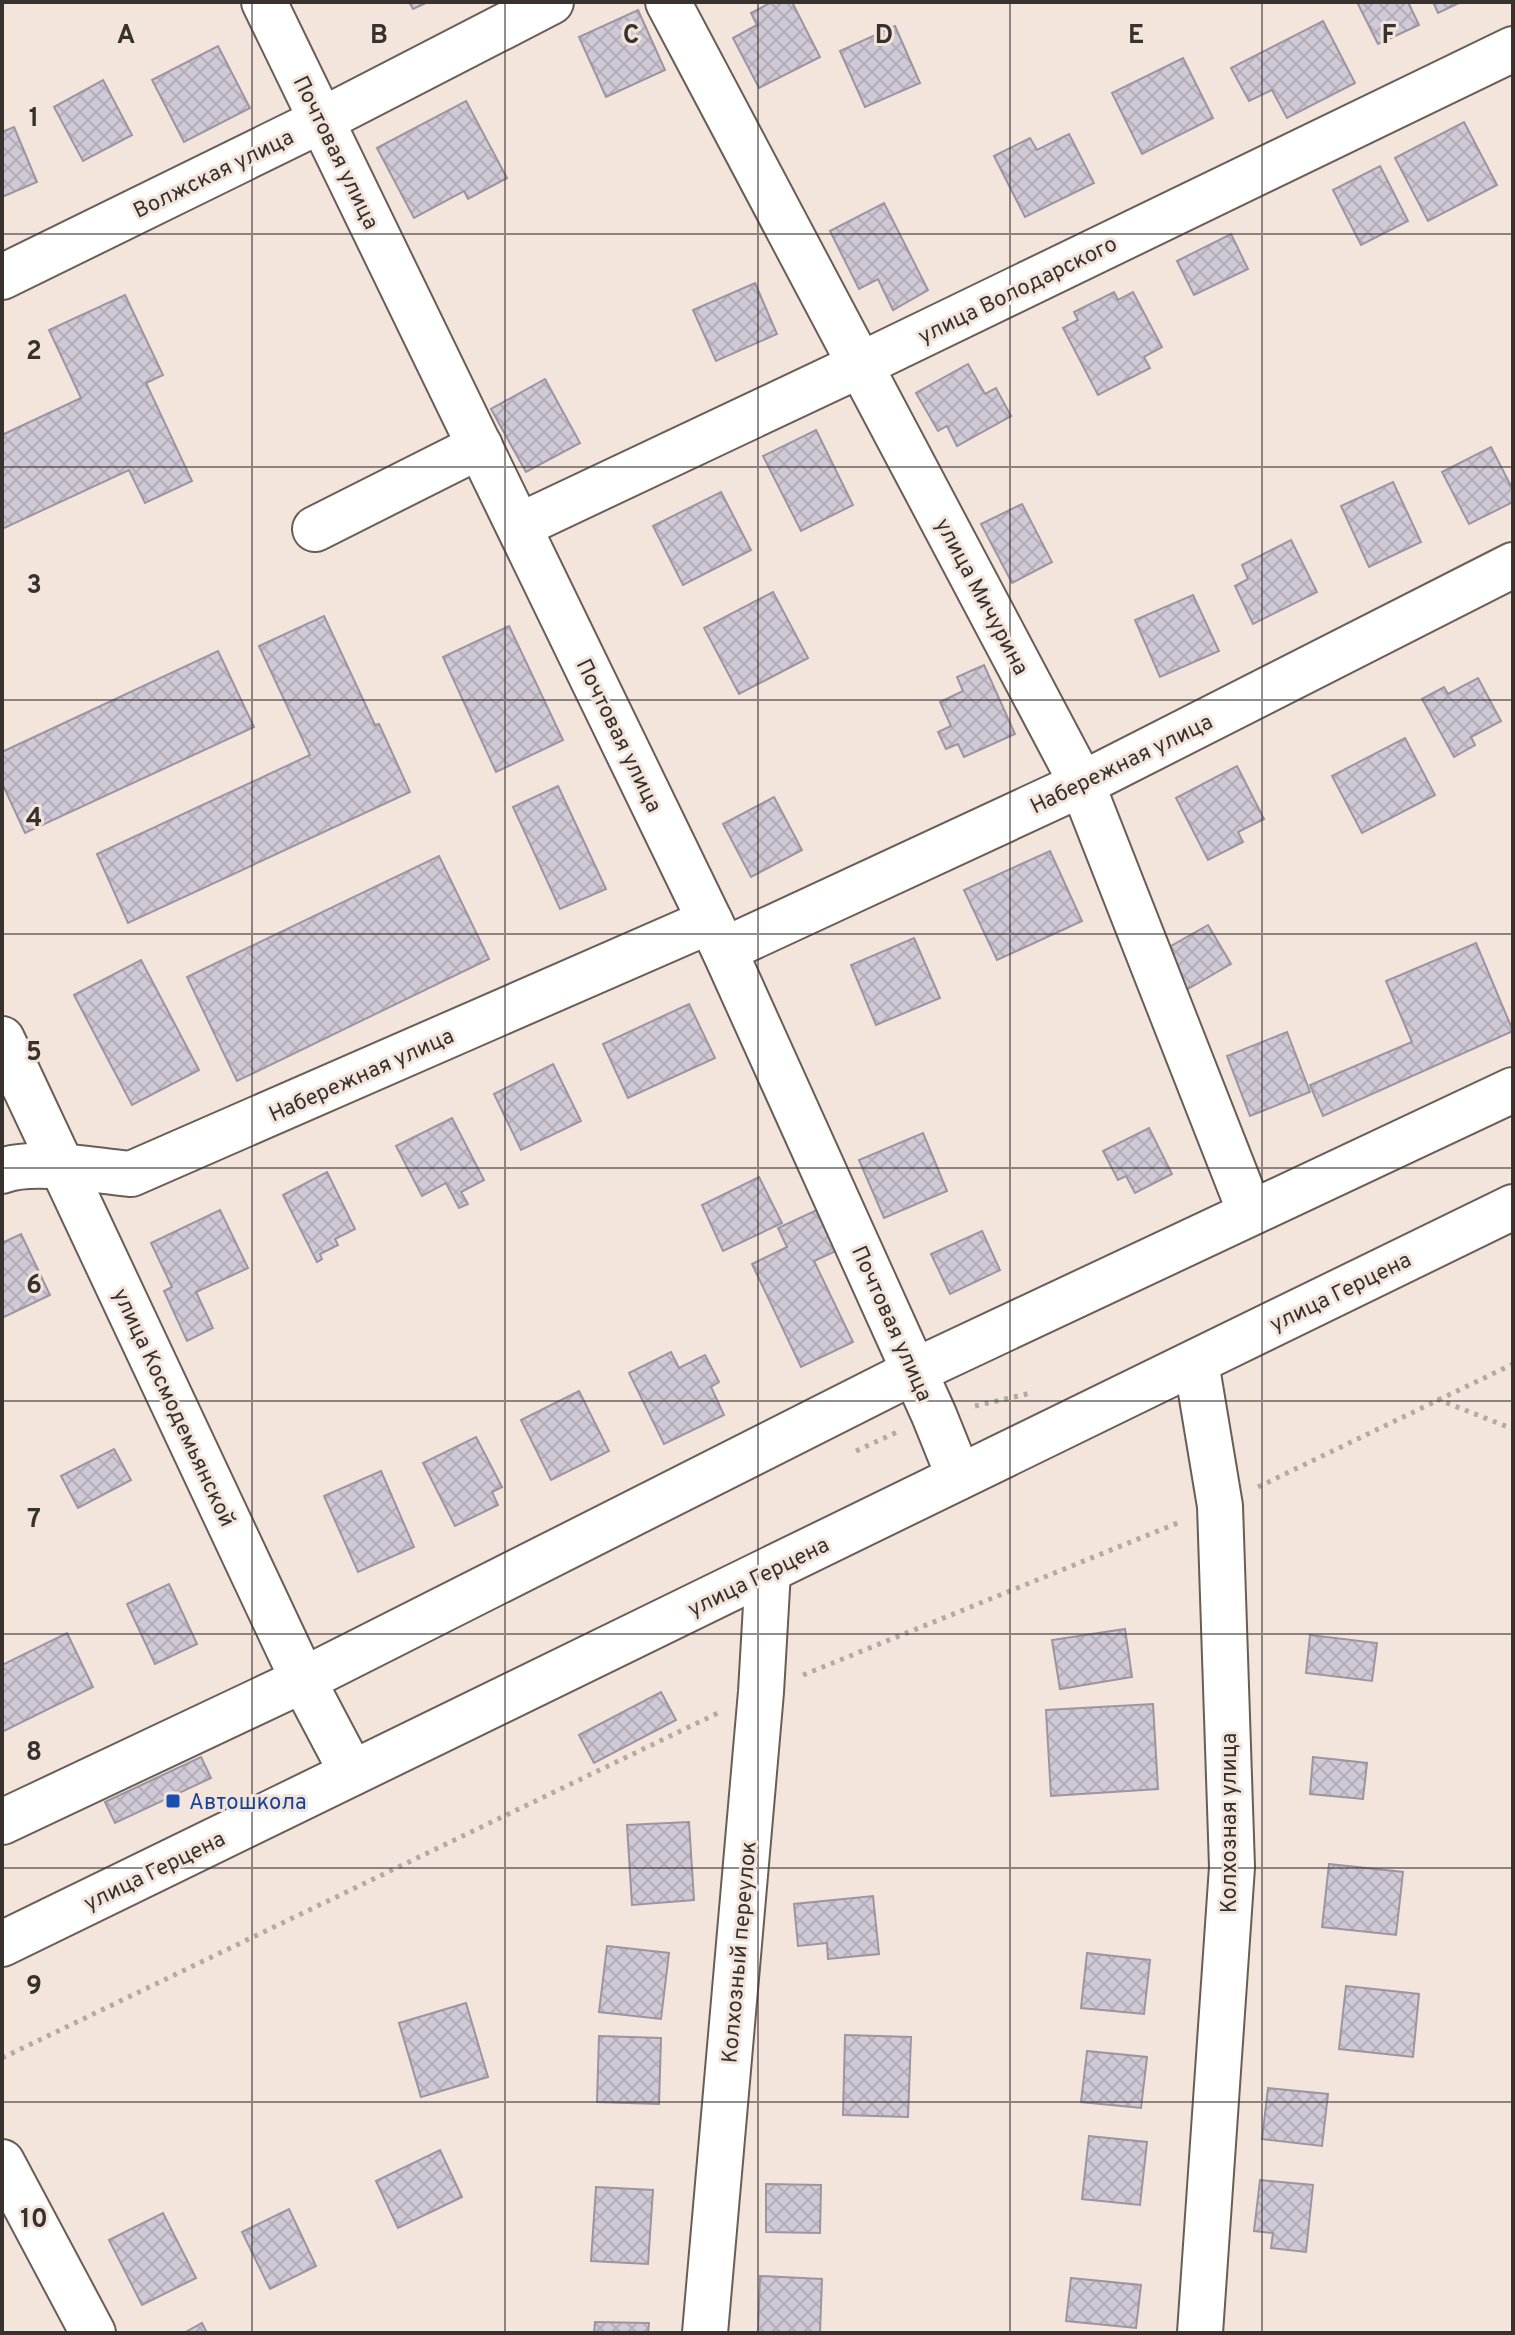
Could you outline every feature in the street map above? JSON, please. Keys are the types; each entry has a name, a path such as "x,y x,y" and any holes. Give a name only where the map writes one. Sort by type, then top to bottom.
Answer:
{"street":[{"name":"Почтовая улица","path":"264,2 717,936 915,1371 959,1477"},
{"name":"Волжская улица","path":"2,277 322,120 551,2"},
{"name":"улица Мичурина","path":"668,2 1082,784 1250,1212"},
{"name":"улица Володарского","path":"519,526 1513,49"},
{"path":"315,529 480,446"},
{"name":"Набережная улица","path":"2,1171 11,1167 63,1167 131,1174 1082,784 1513,565"},
{"name":"улица Космодемьянской","path":"2,1039 303,1680 352,1773"},
{"path":"2,1822 303,1680 915,1371 1513,1090"},
{"name":"улица Герцена","path":"2,1944 1513,1207"},
{"name":"Колхозная улица","path":"1196,1362 1220,1506 1232,1867 1200,2333"},
{"name":"Колхозный переулок","path":"705,2333 758,1723 768,1571"},
{"path":"2,2162 93,2333"}],"path":[{"path":"1437,1399 1513,1429"}],"building":[{"path":"409,2 428,2 413,9"},
{"path":"772,2 792,2 820,57 759,88 733,38 757,25 751,13"},
{"path":"1357,2 1408,2 1419,25 1378,44"},
{"path":"1433,2 1461,2 1438,13"},
{"path":"638,10 665,70 606,97 579,37"},
{"path":"1323,21 1355,83 1287,118 1272,90 1249,101 1231,68"},
{"path":"895,26 920,83 865,107 840,51"},
{"path":"218,46 250,108 184,142 152,80"},
{"path":"1183,58 1213,118 1142,154 1112,93"},
{"path":"103,80 132,135 83,161 54,107"},
{"path":"466,101 507,178 468,199 464,191 414,218 377,148"},
{"path":"1464,122 1497,185 1428,221 1395,158"},
{"path":"14,127 37,182 2,197 2,132"},
{"path":"1069,134 1094,183 1025,217 994,156 1030,138 1037,150"},
{"path":"1380,166 1408,221 1361,245 1333,190"},
{"path":"884,203 928,290 893,310 878,279 859,289 830,231"},
{"path":"1231,234 1248,269 1194,295 1177,261"},
{"path":"755,283 777,334 716,361 693,310"},
{"path":"1114,292 1118,300 1133,292 1162,347 1144,357 1150,368 1098,395 1063,328 1078,320 1074,312"},
{"path":"125,295 163,375 146,383 192,481 145,503 129,470 2,529 2,435 81,398 49,330"},
{"path":"968,364 985,394 996,388 1011,416 957,446 947,426 938,431 916,393"},
{"path":"545,379 580,443 526,472 491,409"},
{"path":"816,430 853,505 801,531 763,456"},
{"path":"1491,447 1513,490 1513,502 1469,524 1442,472"},
{"path":"1393,482 1421,542 1369,567 1341,506"},
{"path":"721,492 751,550 683,585 653,526"},
{"path":"1022,504 1052,562 1012,583 981,524"},
{"path":"1291,540 1317,592 1253,624 1235,586 1248,579 1242,565"},
{"path":"773,592 808,658 739,694 704,628"},
{"path":"1193,595 1219,651 1160,677 1135,620"},
{"path":"324,616 410,792 128,923 97,854 310,755 259,646"},
{"path":"509,626 563,740 496,772 443,657"},
{"path":"218,651 254,727 25,833 2,783 2,752"},
{"path":"984,665 1015,734 964,757 958,744 946,749 938,732 951,726 940,702 963,691 957,677"},
{"path":"1478,678 1501,721 1471,737 1475,745 1454,757 1422,699 1444,687 1448,694"},
{"path":"1405,738 1435,795 1362,833 1332,776"},
{"path":"1237,766 1264,819 1238,832 1243,842 1208,860 1176,798"},
{"path":"558,786 606,889 560,909 513,807"},
{"path":"774,797 802,850 751,877 723,824"},
{"path":"1050,851 1082,921 997,960 964,890"},
{"path":"439,856 489,959 237,1081 187,977"},
{"path":"1208,925 1231,964 1179,994 1157,954"},
{"path":"914,938 940,998 876,1025 851,965"},
{"path":"1476,943 1513,1031 1323,1116 1310,1085 1412,1042 1386,981"},
{"path":"141,960 199,1070 132,1105 74,995"},
{"path":"689,1004 715,1058 628,1098 603,1044"},
{"path":"1287,1032 1310,1092 1250,1116 1227,1056"},
{"path":"553,1064 581,1121 521,1150 494,1094"},
{"path":"452,1118 484,1180 461,1192 468,1204 459,1208 446,1183 422,1196 396,1146"},
{"path":"1149,1128 1172,1174 1135,1193 1126,1176 1118,1180 1103,1151"},
{"path":"923,1133 947,1191 884,1218 859,1160"},
{"path":"327,1172 355,1229 335,1239 338,1245 320,1254 322,1259 317,1262 283,1195"},
{"path":"759,1177 782,1223 723,1251 702,1205"},
{"path":"819,1209 838,1250 814,1261 853,1342 801,1367 752,1264 787,1247 778,1228"},
{"path":"220,1210 248,1268 196,1292 213,1328 187,1341 164,1291 172,1287 151,1243"},
{"path":"982,1231 1000,1270 950,1294 931,1254"},
{"path":"21,1234 50,1295 2,1318 2,1243"},
{"path":"671,1352 679,1368 705,1355 719,1382 711,1387 724,1415 664,1444 629,1373"},
{"path":"579,1391 609,1451 551,1480 521,1420"},
{"path":"476,1437 502,1487 492,1492 498,1505 455,1526 423,1463"},
{"path":"114,1449 131,1480 78,1508 61,1476"},
{"path":"381,1471 414,1547 358,1572 324,1496"},
{"path":"169,1584 197,1644 155,1664 127,1604"},
{"path":"1125,1629 1132,1677 1060,1689 1052,1640"},
{"path":"67,1633 93,1687 2,1732 2,1665"},
{"path":"1310,1635 1377,1643 1372,1681 1306,1673"},
{"path":"661,1692 676,1720 594,1763 579,1735"},
{"path":"1153,1704 1158,1789 1051,1796 1046,1710"},
{"path":"201,1757 211,1778 115,1823 105,1802"},
{"path":"1313,1757 1367,1763 1363,1799 1310,1794"},
{"path":"689,1822 694,1900 632,1905 627,1825"},
{"path":"1329,1864 1403,1872 1396,1935 1322,1927"},
{"path":"873,1896 879,1954 828,1959 827,1943 798,1946 794,1904"},
{"path":"607,1946 669,1953 661,2019 599,2012"},
{"path":"1087,1953 1150,1960 1144,2014 1081,2008"},
{"path":"1346,1986 1419,1994 1413,2057 1339,2049"},
{"path":"466,2003 488,2077 421,2097 399,2023"},
{"path":"845,2035 911,2037 908,2117 843,2115"},
{"path":"599,2036 661,2038 659,2104 597,2102"},
{"path":"1087,2051 1147,2057 1141,2108 1081,2102"},
{"path":"1268,2088 1328,2094 1322,2146 1262,2139"},
{"path":"1089,2136 1147,2142 1140,2205 1082,2199"},
{"path":"440,2150 462,2197 398,2228 376,2181"},
{"path":"1260,2180 1313,2185 1306,2252 1271,2248 1273,2233 1254,2231"},
{"path":"766,2184 821,2185 820,2233 766,2232"},
{"path":"596,2187 653,2190 648,2264 591,2261"},
{"path":"289,2209 316,2266 270,2289 242,2232"},
{"path":"163,2213 196,2278 142,2305 109,2240"},
{"path":"760,2276 822,2279 820,2333 758,2333"},
{"path":"1071,2278 1141,2285 1136,2328 1066,2321"},
{"path":"595,2322 649,2323 648,2333 594,2333"},
{"path":"202,2323 207,2333 184,2333"}],"place":[{"name":"Автошкола","path":"173,1801"}]}
